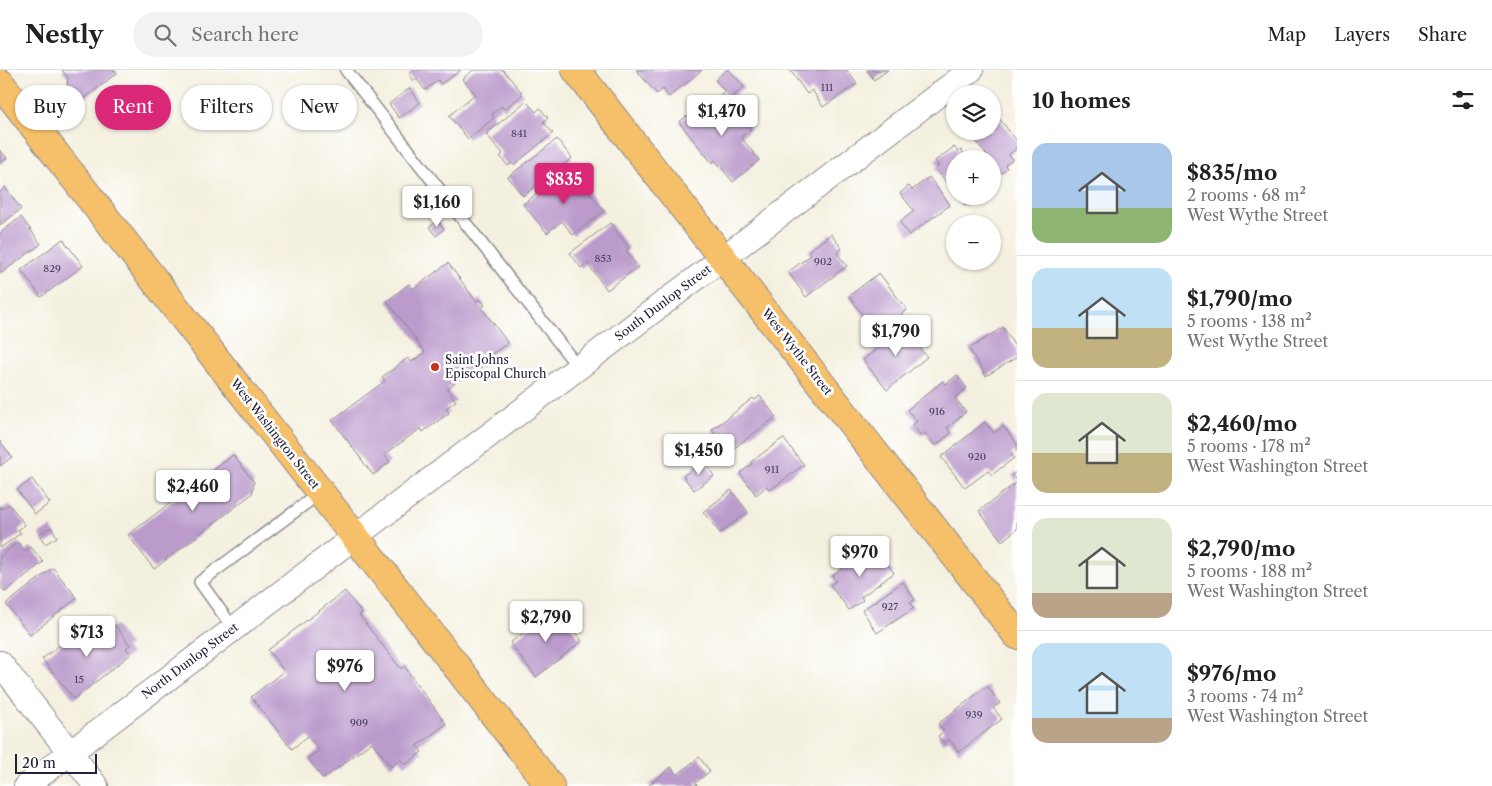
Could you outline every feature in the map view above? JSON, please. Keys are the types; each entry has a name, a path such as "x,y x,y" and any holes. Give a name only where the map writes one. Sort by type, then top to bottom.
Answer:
{"main road":[{"name":"West Wythe Street","path":"576,70 1017,635"},
{"name":"West Washington Street","path":"0,83 550,786"}],"street":[{"name":"South Dunlop Street","path":"355,536 971,70"},
{"name":"North Dunlop Street","path":"26,786 355,536"},
{"path":"0,664 96,786"}],"lane":[{"path":"346,70 578,367"},
{"path":"233,628 200,582 321,492"}],"building":[{"path":"62,70 115,70 117,73 102,85 95,85 95,90 85,98 85,85 67,85 68,78"},
{"path":"414,70 461,70 441,84 438,80 425,90 416,78 414,81 409,74"},
{"path":"473,70 503,70 523,94 504,110 502,106 492,114 494,118 468,139 449,116 475,94 463,79"},
{"path":"636,70 702,70 669,97 663,89 657,94"},
{"path":"726,70 729,70 744,87 731,98 715,80"},
{"path":"790,70 847,70 857,84 823,107 812,90 807,94"},
{"path":"867,70 888,70 874,80"},
{"path":"410,88 420,103 399,118 389,104"},
{"path":"722,93 751,129 741,137 759,160 733,182 715,160 712,163 679,122 687,116 689,119"},
{"path":"526,101 536,112 540,108 548,118 543,122 553,133 514,165 512,163 508,166 500,156 503,154 486,134"},
{"path":"1001,121 1017,141 1017,148 1009,155 1013,159 1005,165 1007,168 1002,173 1001,150 983,150 974,140 1001,140"},
{"path":"557,139 572,158 523,196 508,177"},
{"path":"0,150 7,158 0,164"},
{"path":"946,153 946,182 935,168 939,166 935,161"},
{"path":"571,170 604,211 573,235 562,221 547,233 523,204 542,190 544,192"},
{"path":"929,177 946,200 946,205 950,205 909,235 900,222 914,211 900,193 909,186 912,190"},
{"path":"5,187 21,209 0,225 0,192"},
{"path":"21,217 41,244 0,274 0,233"},
{"path":"438,221 444,229 436,236 429,227"},
{"path":"610,223 629,248 626,251 638,267 607,290 587,263 581,268 570,253"},
{"path":"831,234 842,249 837,253 847,266 806,297 788,272 811,255 808,251"},
{"path":"63,239 83,266 41,297 21,270"},
{"name":"Saint Johns Episcopal Church","path":"448,263 476,301 480,299 485,305 481,307 508,343 486,358 489,362 480,369 477,366 447,389 456,401 446,408 449,413 423,432 421,428 384,455 390,462 373,475 332,420 385,381 382,377 408,358 411,362 425,352 387,301 409,284 413,289"},
{"path":"879,273 907,310 876,333 849,296"},
{"path":"907,324 920,340 916,343 927,357 887,390 863,360"},
{"path":"1003,327 1017,350 1017,357 986,376 969,349"},
{"path":"957,375 967,388 955,398 966,412 947,428 951,433 935,446 925,433 921,436 912,425 917,421 907,410 943,381 946,384"},
{"path":"760,396 776,417 729,452 712,430 753,398 755,400"},
{"path":"985,422 994,433 1003,426 1017,444 1017,450 1011,454 1014,458 992,475 988,471 965,488 941,457"},
{"path":"783,438 804,465 770,490 767,486 756,495 740,473 752,464 751,462"},
{"path":"0,441 12,457 0,466"},
{"path":"233,455 254,482 252,494 154,569 128,535"},
{"path":"704,461 714,476 694,490 683,476"},
{"path":"1017,471 1017,482 1012,475"},
{"path":"32,479 50,503 35,514 17,490"},
{"path":"1017,482 1017,529 1002,541 979,511"},
{"path":"731,490 748,512 720,533 703,512"},
{"path":"9,504 25,525 18,530 21,533 0,548 0,506 2,509"},
{"path":"51,527 57,537 45,544 39,534"},
{"path":"18,542 25,551 31,547 43,562 5,592 0,586 0,557"},
{"path":"876,549 894,573 861,597 863,600 849,610 830,585 836,581 832,576 853,560 856,564"},
{"path":"53,568 77,598 30,635 6,604"},
{"path":"903,582 915,600 910,603 914,608 877,633 862,610"},
{"path":"345,591 362,613 359,615 401,669 404,666 446,724 417,746 422,752 405,765 400,759 391,767 372,742 323,779 308,758 319,750 308,736 292,749 251,697 284,671 268,650"},
{"path":"560,613 582,641 536,677 510,643 548,614 552,619"},
{"path":"100,624 106,632 115,625 130,645 126,648 131,654 74,699 42,659 85,625 90,632"},
{"path":"987,686 1000,703 993,708 1002,719 959,752 949,739 943,743 938,736 944,731 938,724"},
{"path":"699,757 710,771 695,783 698,786 648,786 671,767 677,775"}],"place":[{"name":"Saint Johns Episcopal Church","path":"435,367"}]}
